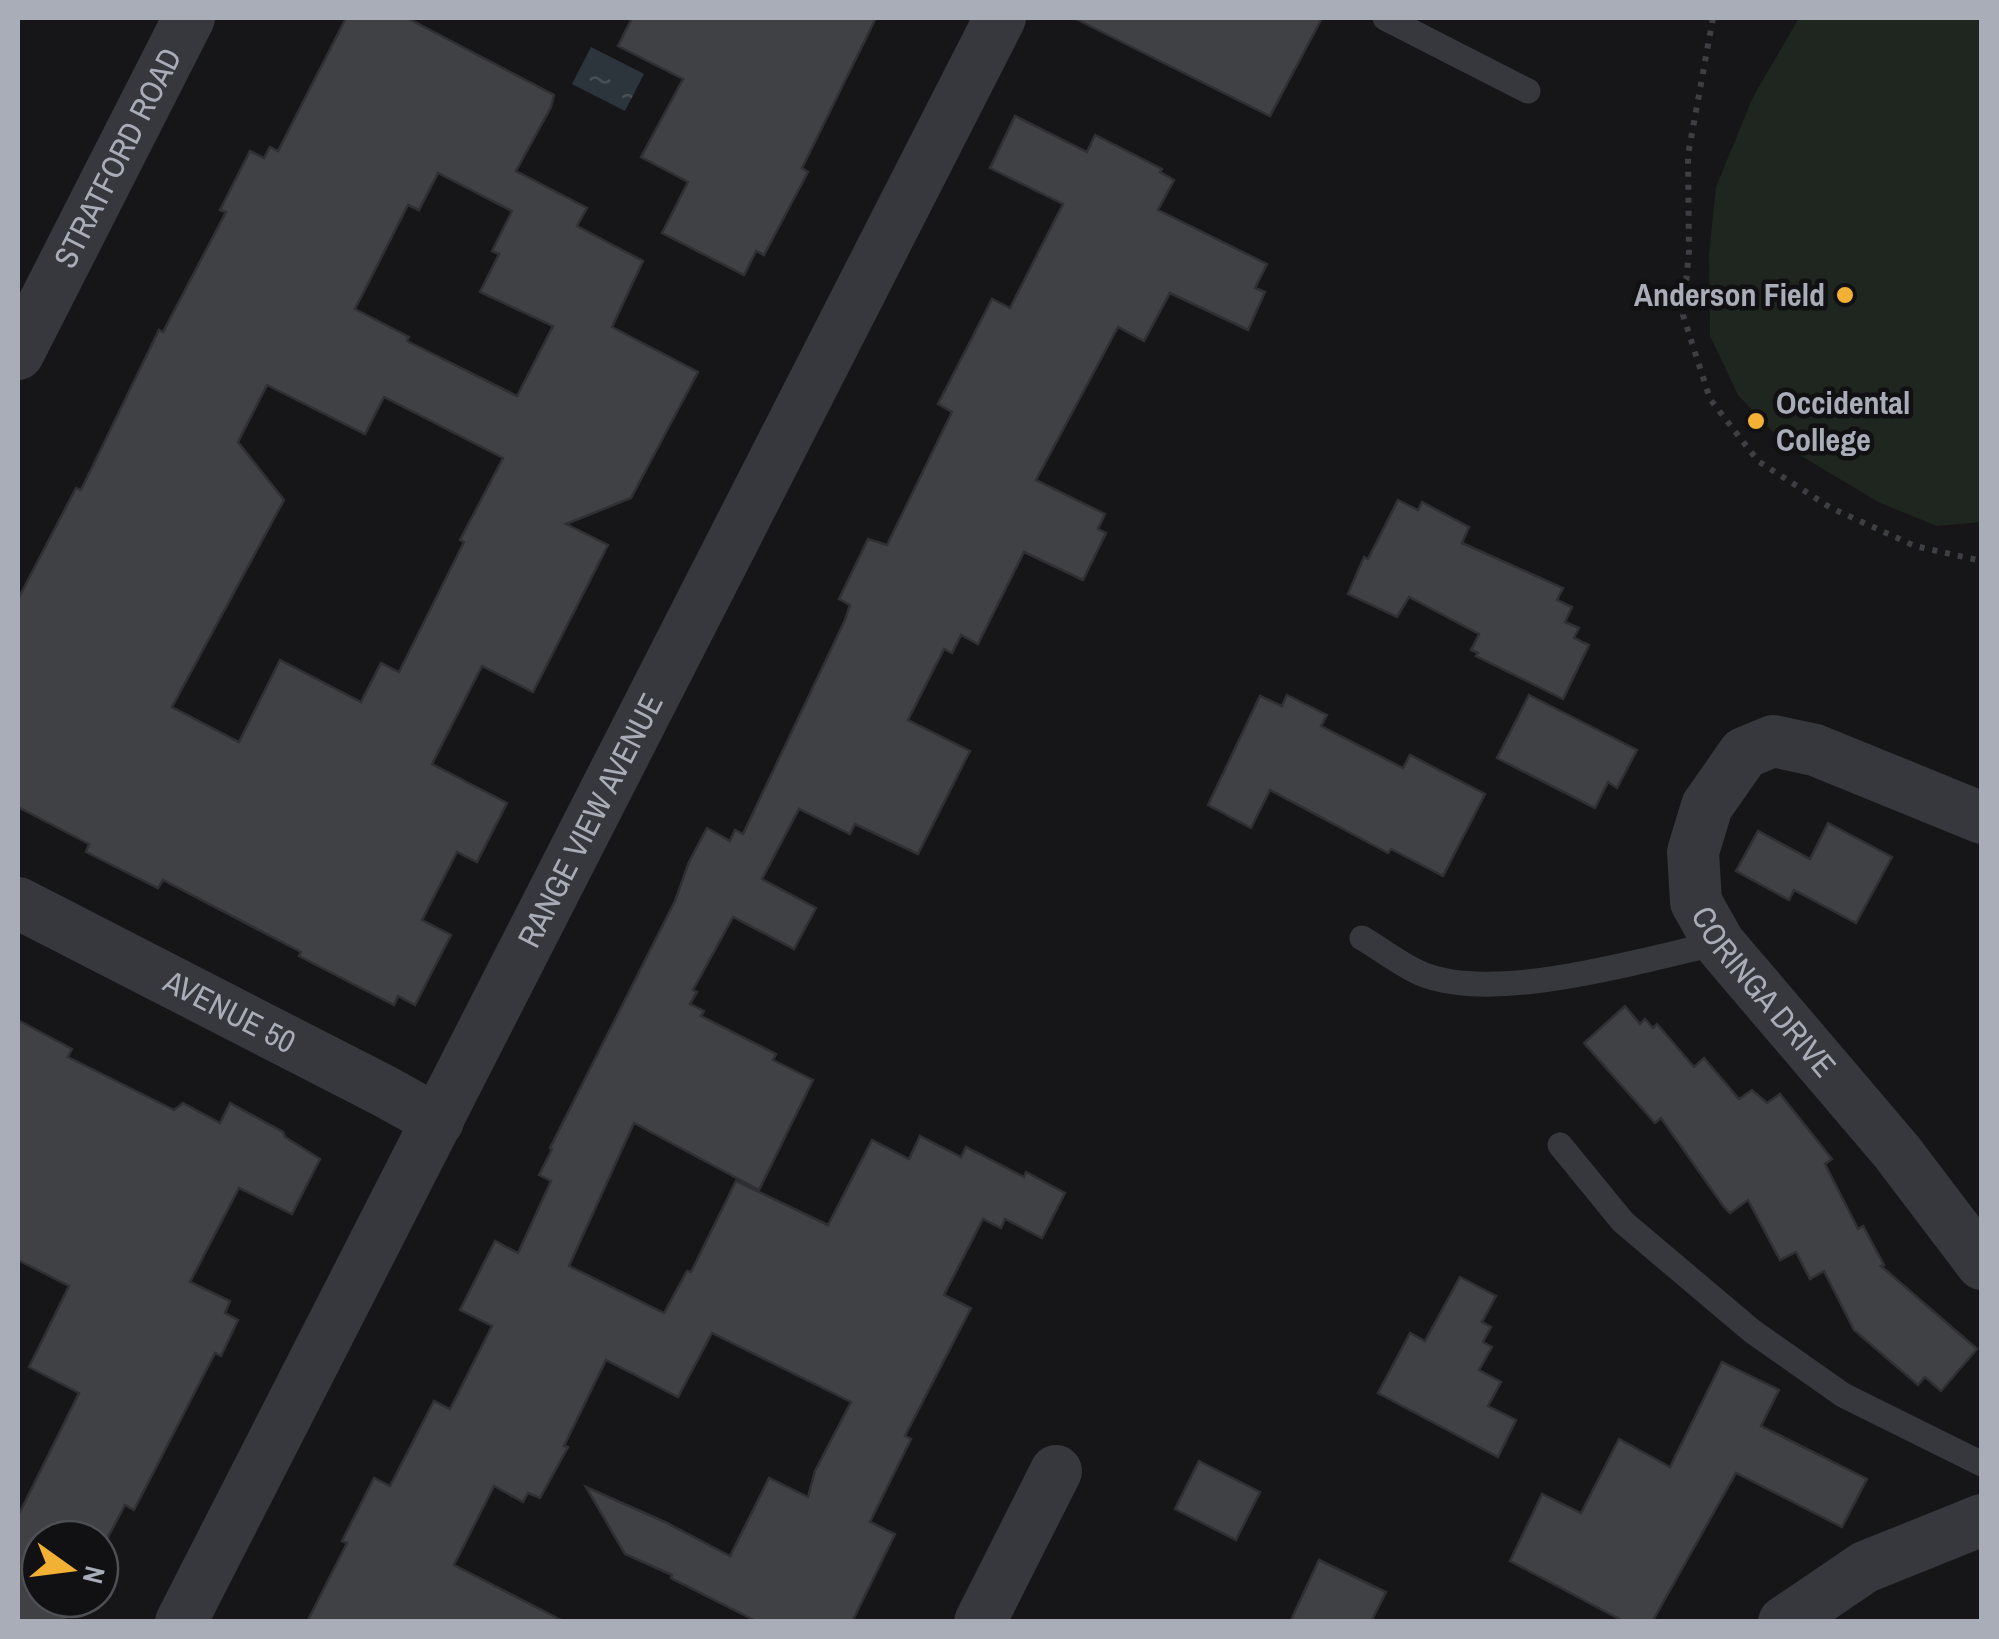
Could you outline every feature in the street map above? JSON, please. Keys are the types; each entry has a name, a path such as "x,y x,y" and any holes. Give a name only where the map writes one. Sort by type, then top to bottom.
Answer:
{"street":[{"name":"STRATFORD ROAD","path":"18,354 189,18"},
{"name":"RANGE VIEW AVENUE","path":"181,1622 1000,18"},
{"name":"CORINGA DRIVE","path":"1982,818 1815,750 1773,741 1744,752 1708,806 1693,852 1696,902 1718,942 1898,1152 1982,1264"},
{"name":"AVENUE 50","path":"18,903 438,1121"},
{"path":"980,1622 1056,1471"},
{"path":"1784,1622 1866,1567 1982,1520"}],"lane":[{"path":"1385,18 1528,91"},
{"path":"1362,938 1423,974 1479,984 1565,977 1718,942"},
{"path":"1560,1145 1622,1222 1752,1331 1844,1395 1982,1464"}],"path":[{"path":"1713,18 1688,155 1689,251 1683,315 1710,399 1758,461 1831,508 1916,546 1982,560"}],"shaded area":[{"name":"Anderson Field","path":"1799,18 1981,18 1981,522 1937,526 1880,503 1788,448 1738,395 1710,336 1709,254 1716,187 1753,97"}],"water":[{"path":"591,47 644,74 625,111 572,84"}],"building":[{"path":"346,18 407,18 554,95 516,171 587,208 577,226 643,261 612,327 698,372 631,498 566,524 608,545 533,692 482,666 432,764 507,803 477,862 457,852 422,920 451,935 415,1005 398,996 394,1005 163,880 158,888 86,852 89,844 18,807 18,599 76,488 81,490 159,330 163,332 226,212 220,210 250,151 264,158 270,147 278,151","holes":["438,173 512,211 492,251 499,254 480,292 553,326 517,396 407,341 409,337 355,309 408,205 419,210","267,385 365,434 384,397 503,458 399,672 381,663 361,702 280,660 239,742 172,707 284,500 238,442"]},
{"path":"632,18 876,18 802,168 808,172 764,255 756,251 744,275 662,233 688,182 641,157 683,79 618,46"},
{"path":"1074,18 1322,18 1270,116"},
{"path":"1015,116 1087,152 1095,135 1162,169 1160,172 1174,180 1158,210 1267,264 1255,288 1265,292 1248,330 1170,293 1144,341 1118,327 1036,480 1105,514 1098,529 1106,533 1083,580 1024,552 978,644 961,635 952,653 944,649 908,720 970,751 918,854 855,824 850,834 799,809 762,879 816,908 794,949 733,917 693,990 697,992 690,1004 704,1011 701,1016 776,1054 773,1060 813,1080 759,1190 634,1123 569,1266 664,1313 687,1271 691,1272 736,1181 828,1225 872,1140 909,1159 920,1136 961,1157 966,1147 1065,1193 1042,1238 1005,1219 1001,1228 983,1219 944,1295 971,1308 905,1436 911,1439 870,1522 895,1534 852,1622 758,1622 671,1578 672,1575 625,1554 586,1487 730,1556 769,1478 808,1497 815,1471 851,1402 712,1333 678,1397 606,1360 564,1446 568,1447 540,1498 528,1493 523,1502 494,1486 454,1565 565,1622 307,1622 374,1478 390,1486 434,1401 450,1409 492,1326 460,1310 495,1241 518,1253 551,1181 539,1175 550,1148 675,901 689,862 707,828 730,841 735,830 743,834 845,620 850,605 839,599 868,539 887,545 952,412 938,404 992,299 1010,308 1063,204 990,168"},
{"path":"1398,500 1418,510 1422,502 1469,527 1462,543 1563,588 1557,600 1572,607 1565,622 1579,628 1574,638 1589,645 1563,699 1476,656 1478,653 1471,650 1479,634 1409,597 1397,617 1348,594 1364,557 1368,559"},
{"path":"1287,695 1327,715 1321,726 1403,768 1410,755 1485,794 1443,876 1391,849 1388,853 1270,790 1251,828 1208,805 1260,696 1282,706"},
{"path":"1529,695 1637,750 1617,788 1608,782 1595,808 1497,758"},
{"path":"1828,823 1892,857 1856,923 1794,890 1789,900 1736,871 1758,831 1810,859"},
{"path":"1625,1006 1640,1024 1645,1019 1653,1028 1657,1024 1694,1067 1704,1058 1739,1099 1752,1090 1767,1103 1780,1094 1832,1159 1825,1164 1858,1229 1863,1226 1884,1265 1881,1266 1977,1349 1941,1391 1925,1377 1918,1385 1854,1330 1824,1271 1810,1279 1796,1252 1780,1260 1748,1200 1730,1213 1661,1118 1655,1123 1584,1043"},
{"path":"18,1020 72,1049 68,1057 174,1110 183,1103 220,1123 230,1103 283,1132 320,1159 292,1214 239,1188 190,1282 230,1301 225,1313 238,1320 221,1356 215,1353 134,1510 125,1505 118,1519 20,1519 20,1619 65,1619 64,1622 18,1622 18,1516 79,1393 29,1367 69,1286 18,1260"},
{"path":"1460,1277 1496,1296 1482,1322 1491,1327 1483,1342 1492,1347 1479,1370 1501,1382 1488,1406 1516,1420 1498,1457 1378,1393 1410,1333 1425,1341"},
{"path":"1722,1362 1779,1390 1761,1426 1867,1479 1842,1527 1736,1473 1652,1622 1625,1622 1510,1561 1542,1494 1581,1513 1619,1439 1670,1467"},
{"path":"1199,1461 1260,1492 1236,1540 1175,1509"},
{"path":"1319,1560 1386,1592 1371,1622 1290,1622"}],"place":[{"name":"Anderson Field","path":"1845,295"},
{"name":"Occidental College","path":"1756,421"}]}
